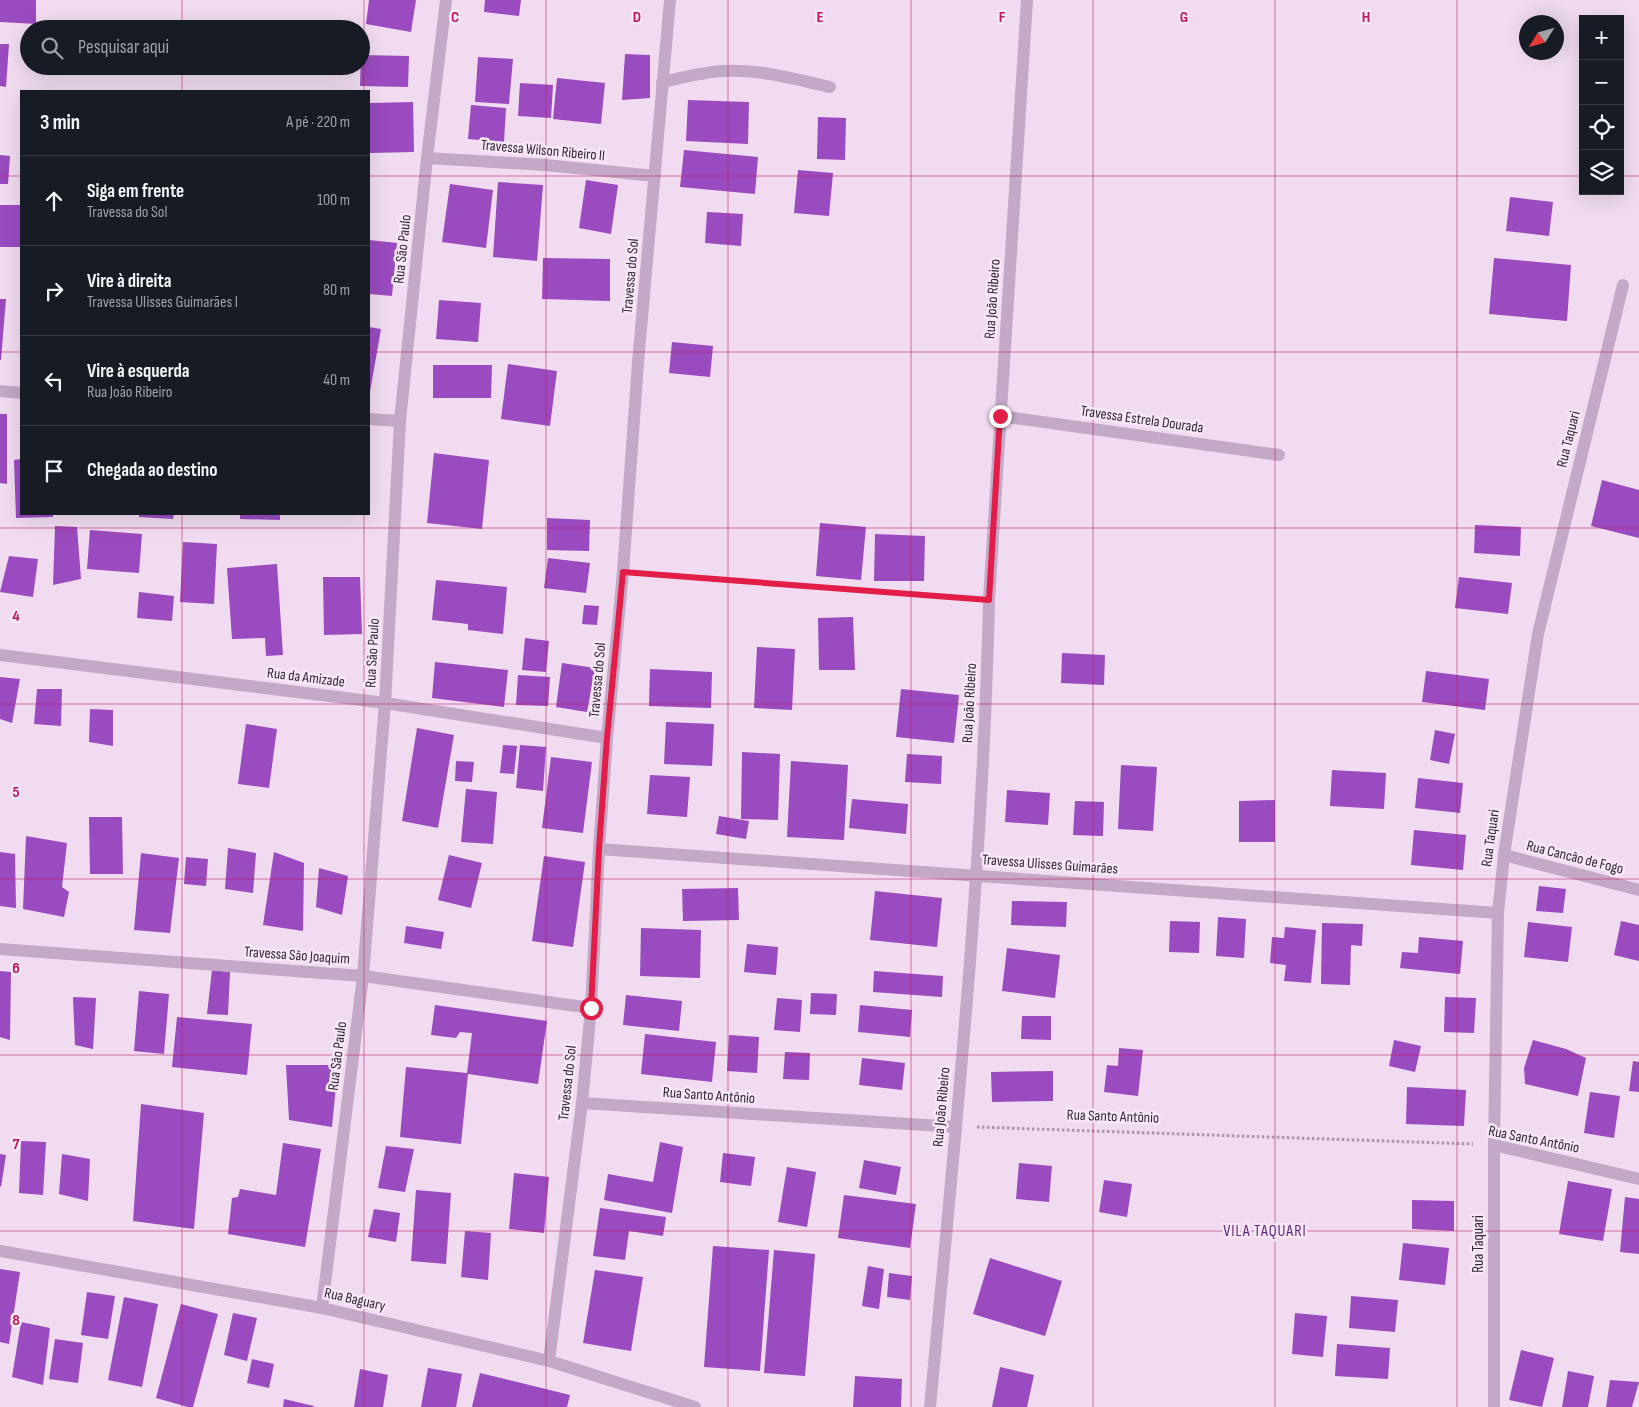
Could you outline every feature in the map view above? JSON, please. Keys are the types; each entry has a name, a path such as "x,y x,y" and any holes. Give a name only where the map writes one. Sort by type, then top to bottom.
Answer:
{"street":[{"name":"Rua São Paulo","path":"322,1308 363,976 385,703 400,422 427,158 446,0"},
{"name":"Travessa do Sol","path":"549,1362 582,1103 591,1008 607,738 623,572 638,363 670,0"},
{"name":"Rua João Ribeiro","path":"930,1407 956,1127 975,875 988,658 989,600 1027,0"},
{"path":"662,82 705,72 725,71 763,73 830,87"},
{"name":"Travessa Wilson Ribeiro II","path":"427,158 544,165 655,176"},
{"name":"Rua Taquari","path":"1494,1407 1494,1145 1498,913 1504,855 1538,634 1623,285"},
{"path":"0,391 20,393"},
{"name":"Travessa Estrela Dourada","path":"1000,416 1279,455"},
{"path":"370,419 400,422"},
{"name":"Rua da Amizade","path":"0,655 385,703 607,738"},
{"name":"Travessa Ulisses Guimarães","path":"599,849 1498,913"},
{"name":"Rua Cancão de Fogo","path":"1504,855 1639,890"},
{"name":"Travessa São Joaquim","path":"0,949 363,976 591,1008"},
{"name":"Rua Santo Antônio","path":"582,1103 956,1127"},
{"name":"Rua Santo Antônio","path":"1494,1145 1639,1179"},
{"name":"Rua Baguary","path":"0,1251 322,1308 549,1362 695,1407"}],"path":[{"path":"623,572 989,600"},
{"name":"Rua Santo Antônio","path":"956,1127 1494,1145"}],"building":[{"path":"0,0 36,0 36,20 20,20 20,23 0,22"},
{"path":"369,0 416,0 411,32 370,25 370,20 366,20"},
{"path":"485,0 521,0 519,16 484,12"},
{"path":"0,44 9,44 6,87 0,86"},
{"path":"625,54 650,55 650,98 622,100"},
{"path":"370,55 409,56 408,87 360,86 360,75 370,75"},
{"path":"478,57 513,59 509,104 475,102"},
{"path":"557,78 605,83 601,124 553,119"},
{"path":"520,83 553,85 551,118 518,116"},
{"path":"688,100 749,102 748,144 686,141"},
{"path":"413,102 414,152 370,153 370,103"},
{"path":"471,105 506,108 504,142 468,139"},
{"path":"818,117 846,118 845,160 817,159"},
{"path":"684,150 758,157 755,194 680,187"},
{"path":"0,155 10,156 8,184 0,184"},
{"path":"798,170 833,173 829,216 794,213"},
{"path":"586,180 618,185 611,234 579,228"},
{"path":"498,182 543,185 537,261 493,257"},
{"path":"450,184 493,190 486,248 442,242"},
{"path":"1510,197 1553,202 1549,236 1506,231"},
{"path":"0,205 20,205 20,247 0,247"},
{"path":"707,212 743,214 741,246 705,243"},
{"path":"370,240 397,243 392,296 370,294"},
{"path":"543,258 610,259 610,301 542,299"},
{"path":"1494,258 1571,265 1567,321 1489,314"},
{"path":"0,299 6,299 1,360 0,360"},
{"path":"439,300 481,303 478,342 436,339"},
{"path":"370,327 381,329 370,392"},
{"path":"672,342 713,346 710,377 669,373"},
{"path":"508,364 557,371 550,426 501,419"},
{"path":"433,365 492,365 491,398 433,398"},
{"path":"0,414 7,414 7,484 0,483"},
{"path":"434,453 489,460 482,529 427,523"},
{"path":"20,459 20,515 53,515 53,517 16,518 14,460"},
{"path":"1602,480 1639,490 1639,538 1591,526"},
{"path":"139,515 174,515 173,519 139,517"},
{"path":"240,515 280,515 280,520 240,519"},
{"path":"547,518 590,520 589,551 547,550"},
{"path":"820,523 866,527 861,580 816,576"},
{"path":"1475,525 1521,527 1520,556 1474,553"},
{"path":"55,526 77,527 81,579 53,585"},
{"path":"90,530 142,534 139,573 87,569"},
{"path":"875,534 925,536 924,581 874,581"},
{"path":"183,542 217,544 214,604 180,602"},
{"path":"9,556 38,559 33,597 0,592"},
{"path":"548,558 590,563 586,593 544,588"},
{"path":"277,564 283,655 266,656 265,638 232,639 227,568"},
{"path":"323,577 360,577 362,634 324,635"},
{"path":"1459,577 1512,583 1508,614 1455,608"},
{"path":"436,580 507,587 503,634 468,630 468,624 432,620"},
{"path":"139,592 174,596 172,621 137,618"},
{"path":"584,605 599,606 597,625 582,624"},
{"path":"853,617 855,670 819,670 818,618"},
{"path":"525,638 549,641 546,672 522,670"},
{"path":"757,647 795,649 792,710 754,708"},
{"path":"1062,653 1105,655 1104,685 1061,683"},
{"path":"435,662 508,670 504,707 432,698"},
{"path":"562,663 595,668 587,712 556,707"},
{"path":"650,669 712,672 711,708 649,706"},
{"path":"1426,671 1489,679 1485,710 1422,702"},
{"path":"518,675 550,677 548,706 516,705"},
{"path":"0,677 20,679 12,723 0,719"},
{"path":"37,689 62,689 61,726 34,724"},
{"path":"901,689 959,695 954,743 896,737"},
{"path":"90,709 113,710 113,746 89,742"},
{"path":"666,722 714,724 712,766 664,764"},
{"path":"246,724 277,729 269,788 238,784"},
{"path":"417,728 454,735 438,828 402,821"},
{"path":"1435,730 1455,734 1449,764 1430,760"},
{"path":"503,745 517,746 514,774 500,773"},
{"path":"520,745 546,747 543,791 516,788"},
{"path":"742,752 780,754 778,820 741,819"},
{"path":"907,754 942,756 941,784 905,782"},
{"path":"551,757 592,762 583,833 542,828"},
{"path":"456,761 474,762 472,782 455,781"},
{"path":"791,761 848,765 844,840 787,837"},
{"path":"1121,765 1157,767 1153,831 1118,829"},
{"path":"1332,770 1386,773 1384,809 1330,806"},
{"path":"650,775 690,777 687,817 647,814"},
{"path":"1418,778 1463,783 1460,813 1415,808"},
{"path":"466,789 497,792 493,844 461,842"},
{"path":"1007,790 1050,793 1048,825 1005,822"},
{"path":"852,799 908,804 906,834 849,828"},
{"path":"1275,800 1275,842 1239,842 1239,801"},
{"path":"1075,801 1104,802 1103,836 1073,835"},
{"path":"719,816 749,821 746,839 716,834"},
{"path":"89,817 122,817 123,874 90,874"},
{"path":"1414,830 1466,835 1463,870 1411,865"},
{"path":"26,836 67,843 62,887 69,892 64,917 23,909"},
{"path":"228,848 256,853 253,893 225,889"},
{"path":"0,852 15,854 16,908 0,906"},
{"path":"274,852 304,863 303,931 263,925"},
{"path":"141,853 179,858 170,933 134,930"},
{"path":"449,855 482,863 471,908 438,900"},
{"path":"544,856 585,862 573,947 532,941"},
{"path":"186,857 208,859 206,886 184,884"},
{"path":"319,868 348,876 342,915 316,907"},
{"path":"1539,886 1566,889 1563,913 1536,911"},
{"path":"738,888 739,920 683,921 682,889"},
{"path":"875,891 942,898 937,947 870,940"},
{"path":"1012,901 1067,902 1066,927 1011,925"},
{"path":"1218,917 1246,919 1244,958 1216,956"},
{"path":"1170,921 1200,922 1199,953 1169,952"},
{"path":"1621,921 1639,925 1639,961 1614,955"},
{"path":"1528,922 1572,927 1568,962 1524,957"},
{"path":"1322,923 1363,924 1362,946 1351,945 1350,985 1321,984"},
{"path":"406,926 444,932 441,949 404,943"},
{"path":"1285,927 1316,930 1311,983 1284,981 1286,965 1270,963 1272,937 1284,938"},
{"path":"641,928 701,930 700,978 640,976"},
{"path":"1419,937 1463,941 1460,974 1400,968 1402,952 1418,953"},
{"path":"747,944 778,947 776,975 744,972"},
{"path":"1007,948 1060,955 1055,998 1002,991"},
{"path":"212,970 230,972 228,1015 207,1014"},
{"path":"0,971 11,972 10,1040 0,1037"},
{"path":"874,971 943,976 942,997 873,992"},
{"path":"139,991 169,994 164,1054 134,1051"},
{"path":"811,993 837,994 836,1015 810,1014"},
{"path":"626,995 682,1001 679,1031 623,1025"},
{"path":"73,997 96,998 93,1049 75,1045"},
{"path":"1445,997 1476,998 1474,1033 1444,1032"},
{"path":"777,998 802,1000 800,1032 774,1030"},
{"path":"435,1005 547,1021 538,1084 468,1074 461,1144 400,1137 406,1067 467,1073 472,1033 460,1032 456,1038 431,1035"},
{"path":"860,1005 912,1010 910,1037 858,1032"},
{"path":"1022,1016 1051,1016 1051,1040 1021,1039"},
{"path":"177,1017 252,1024 247,1075 172,1067"},
{"path":"645,1034 716,1042 712,1082 641,1074"},
{"path":"729,1035 759,1037 757,1073 727,1071"},
{"path":"1394,1040 1421,1046 1415,1072 1389,1066"},
{"path":"1533,1040 1566,1049 1586,1058 1578,1096 1525,1084 1524,1068"},
{"path":"1119,1048 1143,1050 1138,1096 1104,1092 1107,1065 1118,1066"},
{"path":"785,1052 810,1053 809,1080 783,1079"},
{"path":"862,1058 905,1063 902,1090 859,1085"},
{"path":"1633,1061 1639,1062 1639,1092 1629,1091"},
{"path":"286,1065 338,1065 332,1127 289,1120"},
{"path":"1053,1071 1053,1101 992,1102 991,1072"},
{"path":"1407,1087 1466,1090 1464,1126 1406,1124"},
{"path":"1590,1092 1620,1096 1614,1138 1584,1133"},
{"path":"141,1104 204,1113 194,1229 133,1221"},
{"path":"21,1141 46,1142 43,1195 19,1193"},
{"path":"660,1142 683,1147 672,1213 604,1200 608,1174 653,1182"},
{"path":"283,1143 321,1149 305,1247 228,1234 232,1198 238,1197 240,1189 276,1195"},
{"path":"386,1146 414,1149 405,1192 378,1188"},
{"path":"723,1153 755,1157 751,1186 720,1182"},
{"path":"0,1154 6,1155 1,1187 0,1186"},
{"path":"62,1154 90,1159 88,1201 59,1194"},
{"path":"864,1160 901,1167 896,1195 859,1188"},
{"path":"1019,1163 1052,1166 1049,1202 1016,1199"},
{"path":"787,1167 816,1172 807,1227 778,1222"},
{"path":"514,1173 549,1177 544,1233 509,1229"},
{"path":"1104,1180 1132,1184 1127,1217 1099,1212"},
{"path":"1568,1181 1612,1189 1603,1241 1559,1234"},
{"path":"416,1190 451,1193 446,1264 411,1261"},
{"path":"844,1195 916,1204 910,1248 838,1238"},
{"path":"1625,1197 1639,1199 1639,1254 1620,1252"},
{"path":"1412,1200 1454,1201 1454,1231 1412,1229"},
{"path":"600,1208 666,1217 663,1236 629,1231 625,1260 593,1256"},
{"path":"374,1209 400,1213 396,1242 368,1237"},
{"path":"465,1231 491,1233 488,1280 461,1277"},
{"path":"1403,1243 1449,1248 1445,1285 1399,1280"},
{"path":"713,1246 769,1250 760,1371 704,1367"},
{"path":"774,1250 815,1254 805,1376 764,1373"},
{"path":"990,1258 1062,1281 1045,1336 973,1314"},
{"path":"868,1266 884,1269 879,1309 862,1306"},
{"path":"0,1269 20,1272 9,1344 0,1342"},
{"path":"595,1270 643,1277 631,1351 583,1343"},
{"path":"889,1273 912,1276 910,1300 887,1297"},
{"path":"87,1292 115,1296 108,1339 81,1335"},
{"path":"1351,1296 1398,1300 1395,1332 1349,1328"},
{"path":"124,1297 158,1304 142,1387 108,1380"},
{"path":"181,1304 218,1314 193,1407 156,1398"},
{"path":"233,1313 257,1318 247,1361 224,1355"},
{"path":"1295,1313 1327,1316 1323,1357 1292,1354"},
{"path":"21,1322 50,1328 43,1385 12,1377"},
{"path":"55,1339 83,1343 78,1383 49,1379"},
{"path":"1337,1344 1390,1348 1388,1379 1335,1376"},
{"path":"1521,1350 1554,1358 1542,1407 1509,1400"},
{"path":"252,1359 274,1364 269,1388 247,1383"},
{"path":"1000,1367 1034,1375 1027,1407 992,1407"},
{"path":"428,1368 462,1374 456,1407 421,1407"},
{"path":"360,1369 388,1375 383,1407 354,1407"},
{"path":"1568,1371 1594,1376 1588,1407 1562,1407"},
{"path":"480,1373 570,1395 567,1407 472,1407"},
{"path":"855,1376 902,1379 901,1407 853,1407"},
{"path":"1610,1380 1639,1382 1632,1407 1606,1407"},
{"path":"284,1399 314,1406 314,1407 283,1407"}],"district":[{"name":"VILA TAQUARI","path":"1265,1230"}],"route":[{"path":"591,1008 607,738 623,572 989,600 1000,416"}]}
